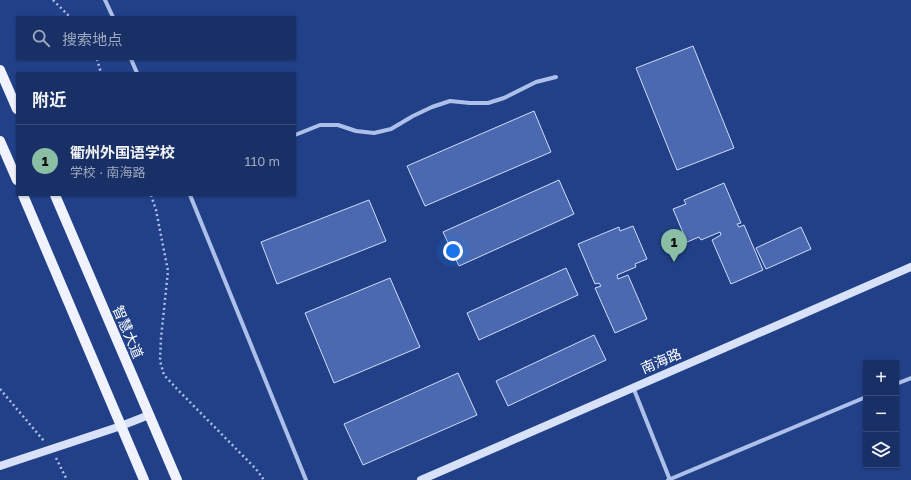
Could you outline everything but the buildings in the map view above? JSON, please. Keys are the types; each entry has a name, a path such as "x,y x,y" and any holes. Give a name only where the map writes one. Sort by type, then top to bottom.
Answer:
{"main road":[{"path":"0,70 16,107"},
{"path":"0,141 16,178"},
{"path":"23,196 144,480"},
{"name":"智慧大道","path":"55,196 177,480"}],"street":[{"path":"105,0 112,16"},
{"path":"131,60 137,72"},
{"path":"296,135 320,125 338,125 356,131 374,133 391,129 413,116 432,107 450,101 488,103 504,98 536,82 556,77"},
{"path":"190,196 306,480"},
{"name":"南海路","path":"421,480 911,267"},
{"path":"899,383 911,378"},
{"path":"634,387 669,480 863,398"},
{"path":"0,466 121,426 149,415"}],"path":[{"path":"53,0 69,16"},
{"path":"97,60 101,72"},
{"path":"151,196 156,210 168,271 160,361 164,375 256,469 264,480"},
{"path":"0,389 51,449 68,480"}],"place":[{"name":"衢州外国语学校","path":"674,262"}]}
